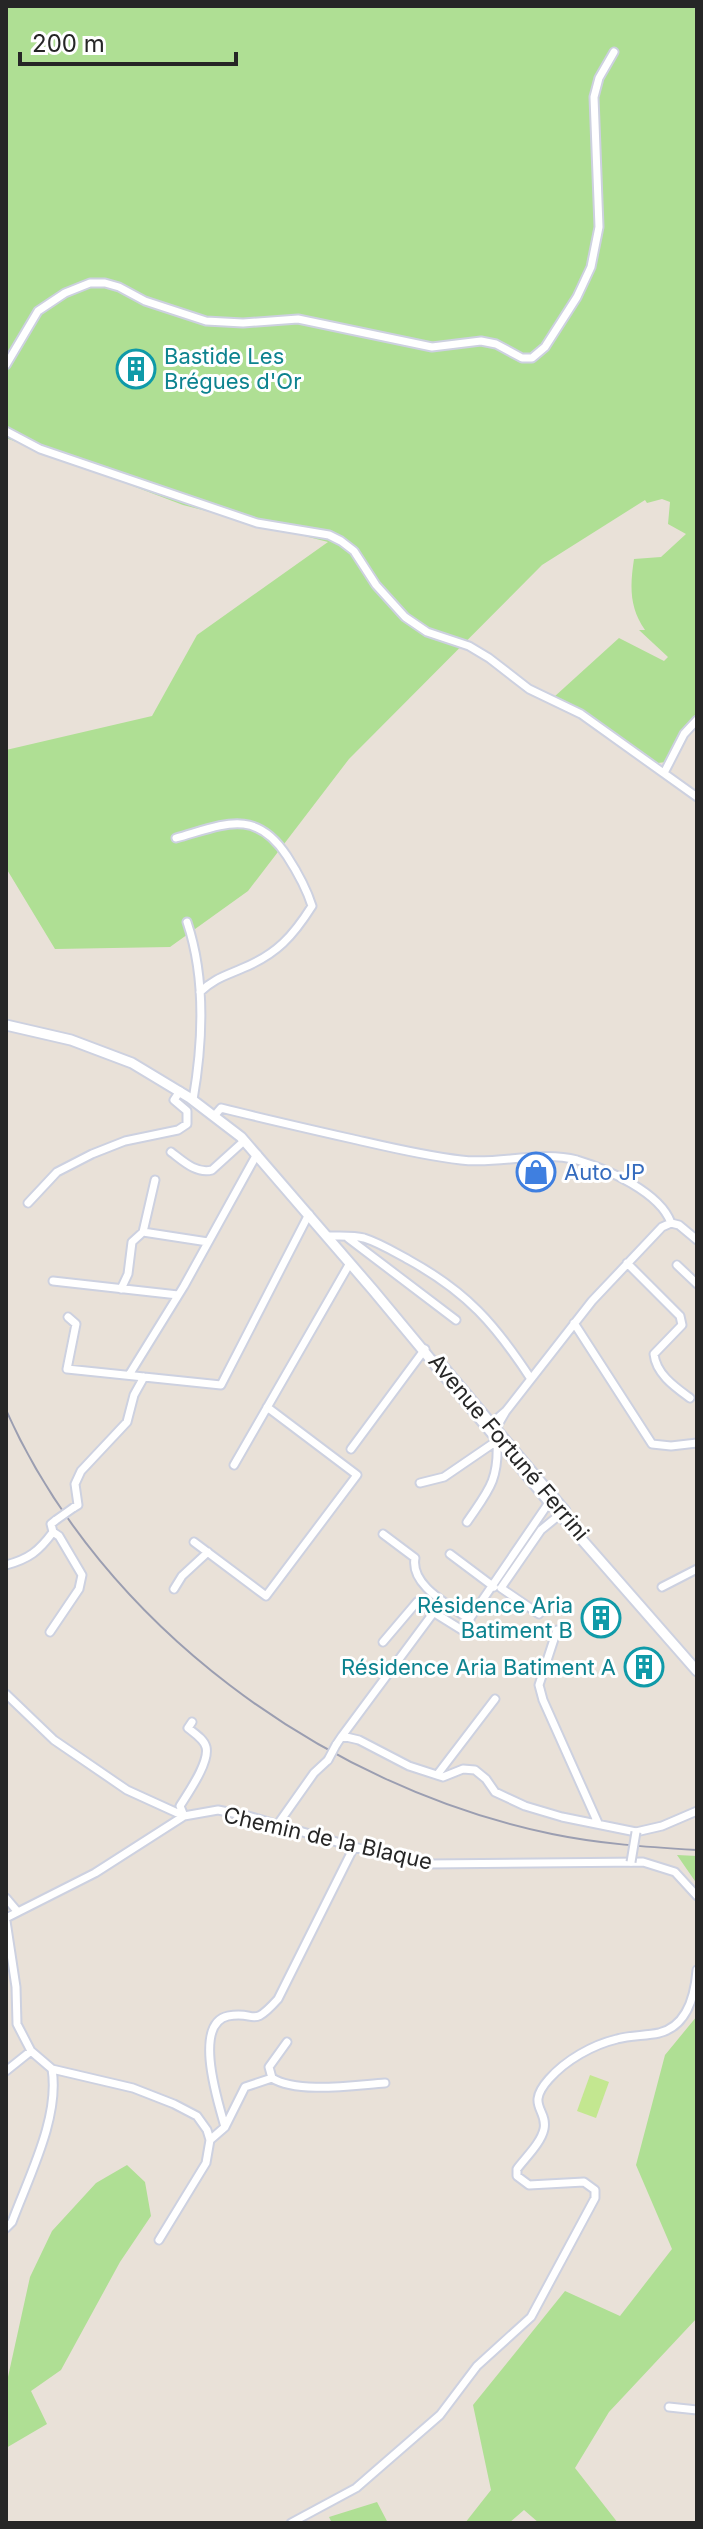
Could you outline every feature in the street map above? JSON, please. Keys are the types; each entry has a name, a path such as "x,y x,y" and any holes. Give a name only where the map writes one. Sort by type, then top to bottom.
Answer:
{"main road":[{"name":"Avenue Fortuné Ferrini","path":"6,1025 104,1051 146,1070 215,1115 244,1141 697,1671"}],"street":[{"path":"6,365 38,311 65,293 90,283 119,287 145,301 206,321 243,323 298,319 432,347 481,341 496,344 522,358 532,358 545,347 569,310 591,267 599,227 594,97 599,78 614,52"},
{"path":"6,431 40,449 257,523 329,535 341,541 354,551 376,585 405,617 427,632 469,646 529,689 581,714 697,797"},
{"path":"664,773 684,734 697,720"},
{"path":"176,838 218,826 247,823 264,829 279,844 306,886 312,906 293,936 243,969 215,978 200,992"},
{"path":"187,922 197,951 200,992 199,1066 193,1100"},
{"path":"28,1203 57,1172 92,1154 125,1141 178,1130 187,1124 187,1111 174,1100 180,1091"},
{"path":"215,1115 221,1108 456,1160 485,1163 553,1155 579,1161 640,1187 668,1214 671,1223"},
{"path":"171,1152 205,1172 212,1170 244,1141"},
{"path":"129,1375 257,1154"},
{"path":"121,1289 128,1274 132,1242 143,1232 155,1180"},
{"path":"68,1317 76,1324 67,1369 221,1385 309,1214"},
{"path":"420,1483 444,1477 495,1432 506,1411 574,1323 662,1227 671,1223 679,1225 697,1240"},
{"path":"143,1232 208,1242"},
{"path":"328,1236 361,1237 379,1243 432,1273 471,1301 503,1336 531,1379"},
{"path":"346,1237 456,1320"},
{"path":"234,1465 350,1263"},
{"path":"627,1263 680,1316 682,1325 654,1354 655,1364 669,1382 690,1398"},
{"path":"677,1265 697,1284"},
{"path":"53,1281 178,1295"},
{"path":"574,1323 652,1444 697,1443"},
{"path":"351,1449 424,1350"},
{"path":"50,1632 79,1589 82,1575 59,1536 53,1532 51,1524 78,1505 75,1484 81,1471 127,1422 134,1395 144,1377"},
{"path":"194,1542 266,1596 357,1475 267,1407"},
{"path":"467,1522 492,1485 498,1464 495,1432"},
{"path":"383,1642 417,1602 462,1630 551,1499"},
{"path":"539,1614 501,1588 541,1530 562,1513"},
{"path":"6,1565 40,1551 53,1532"},
{"path":"383,1534 415,1558 418,1580 470,1620"},
{"path":"174,1589 182,1576 208,1552"},
{"path":"450,1554 494,1587"},
{"path":"662,1587 697,1569"},
{"path":"278,1824 434,1612"},
{"path":"557,1630 539,1685 598,1823"},
{"path":"6,1694 54,1740 127,1790 184,1816"},
{"path":"437,1775 495,1699"},
{"path":"184,1816 180,1806 197,1778 207,1750 205,1743 188,1728 192,1722"},
{"path":"342,1736 359,1740 409,1766 443,1777 463,1769 475,1770 495,1792 525,1806 562,1817 636,1832 662,1826 697,1811"},
{"name":"Chemin de la Blaque","path":"210,2140 197,2116 174,2104 133,2088 52,2069 31,2051 17,2024 16,1987 6,1919 95,1873 184,1816 218,1810 426,1864 631,1862 675,1872 697,1896"},
{"path":"631,1862 636,1832"},
{"path":"225,2127 210,2066 209,2050 215,2024 231,2015 254,2018 264,2014 278,1999 354,1847"},
{"path":"6,1898 17,1911"},
{"path":"291,2523 356,2488 440,2415 477,2366 531,2317 595,2198 595,2190 584,2182 529,2185 517,2176 517,2169 542,2137 545,2124 539,2111 538,2095 567,2062 591,2049 614,2039 661,2032 672,2027 690,2009 695,1996 697,1970"},
{"path":"287,2042 269,2067 272,2078 281,2083 295,2086 385,2083"},
{"path":"6,2071 31,2051"},
{"path":"6,2228 12,2222 51,2115 55,2089 52,2069"},
{"path":"159,2240 206,2163 210,2140 225,2127 245,2087 272,2078"},
{"path":"669,2407 697,2410"}],"green space":[{"path":"6,6 697,6 697,716 666,762 658,763 593,717 554,697 619,638 664,661 668,657 639,630 645,630 633,605 632,587 634,559 661,557 686,534 668,524 670,502 662,499 647,503 645,500 542,565 349,759 248,891 170,947 55,949 6,868 6,750 152,716 197,635 328,542 183,505 6,438"},
{"path":"677,1855 697,1856 697,1884"},
{"path":"697,2016 697,2318 609,2412 575,2468 618,2523 539,2523 524,2510 509,2523 465,2523 491,2490 473,2405 565,2291 620,2316 672,2249 636,2165 665,2055"},
{"path":"590,2075 609,2082 596,2118 577,2111"},
{"path":"127,2165 145,2182 151,2216 120,2262 61,2370 31,2391 47,2424 6,2448 6,2386 30,2277 52,2231 96,2183"},
{"path":"377,2502 388,2523 332,2523 329,2517"}],"railway":[{"path":"6,1410 48,1488 100,1560 161,1626 230,1685 304,1736 384,1778 467,1811 552,1834 624,1845 697,1850"}],"place":[{"name":"Bastide Les Brégues d'Or","path":"136,369"},
{"name":"Auto JP","path":"536,1172"},
{"name":"Résidence Aria Batiment B","path":"601,1618"},
{"name":"Résidence Aria Batiment A","path":"644,1667"}]}
